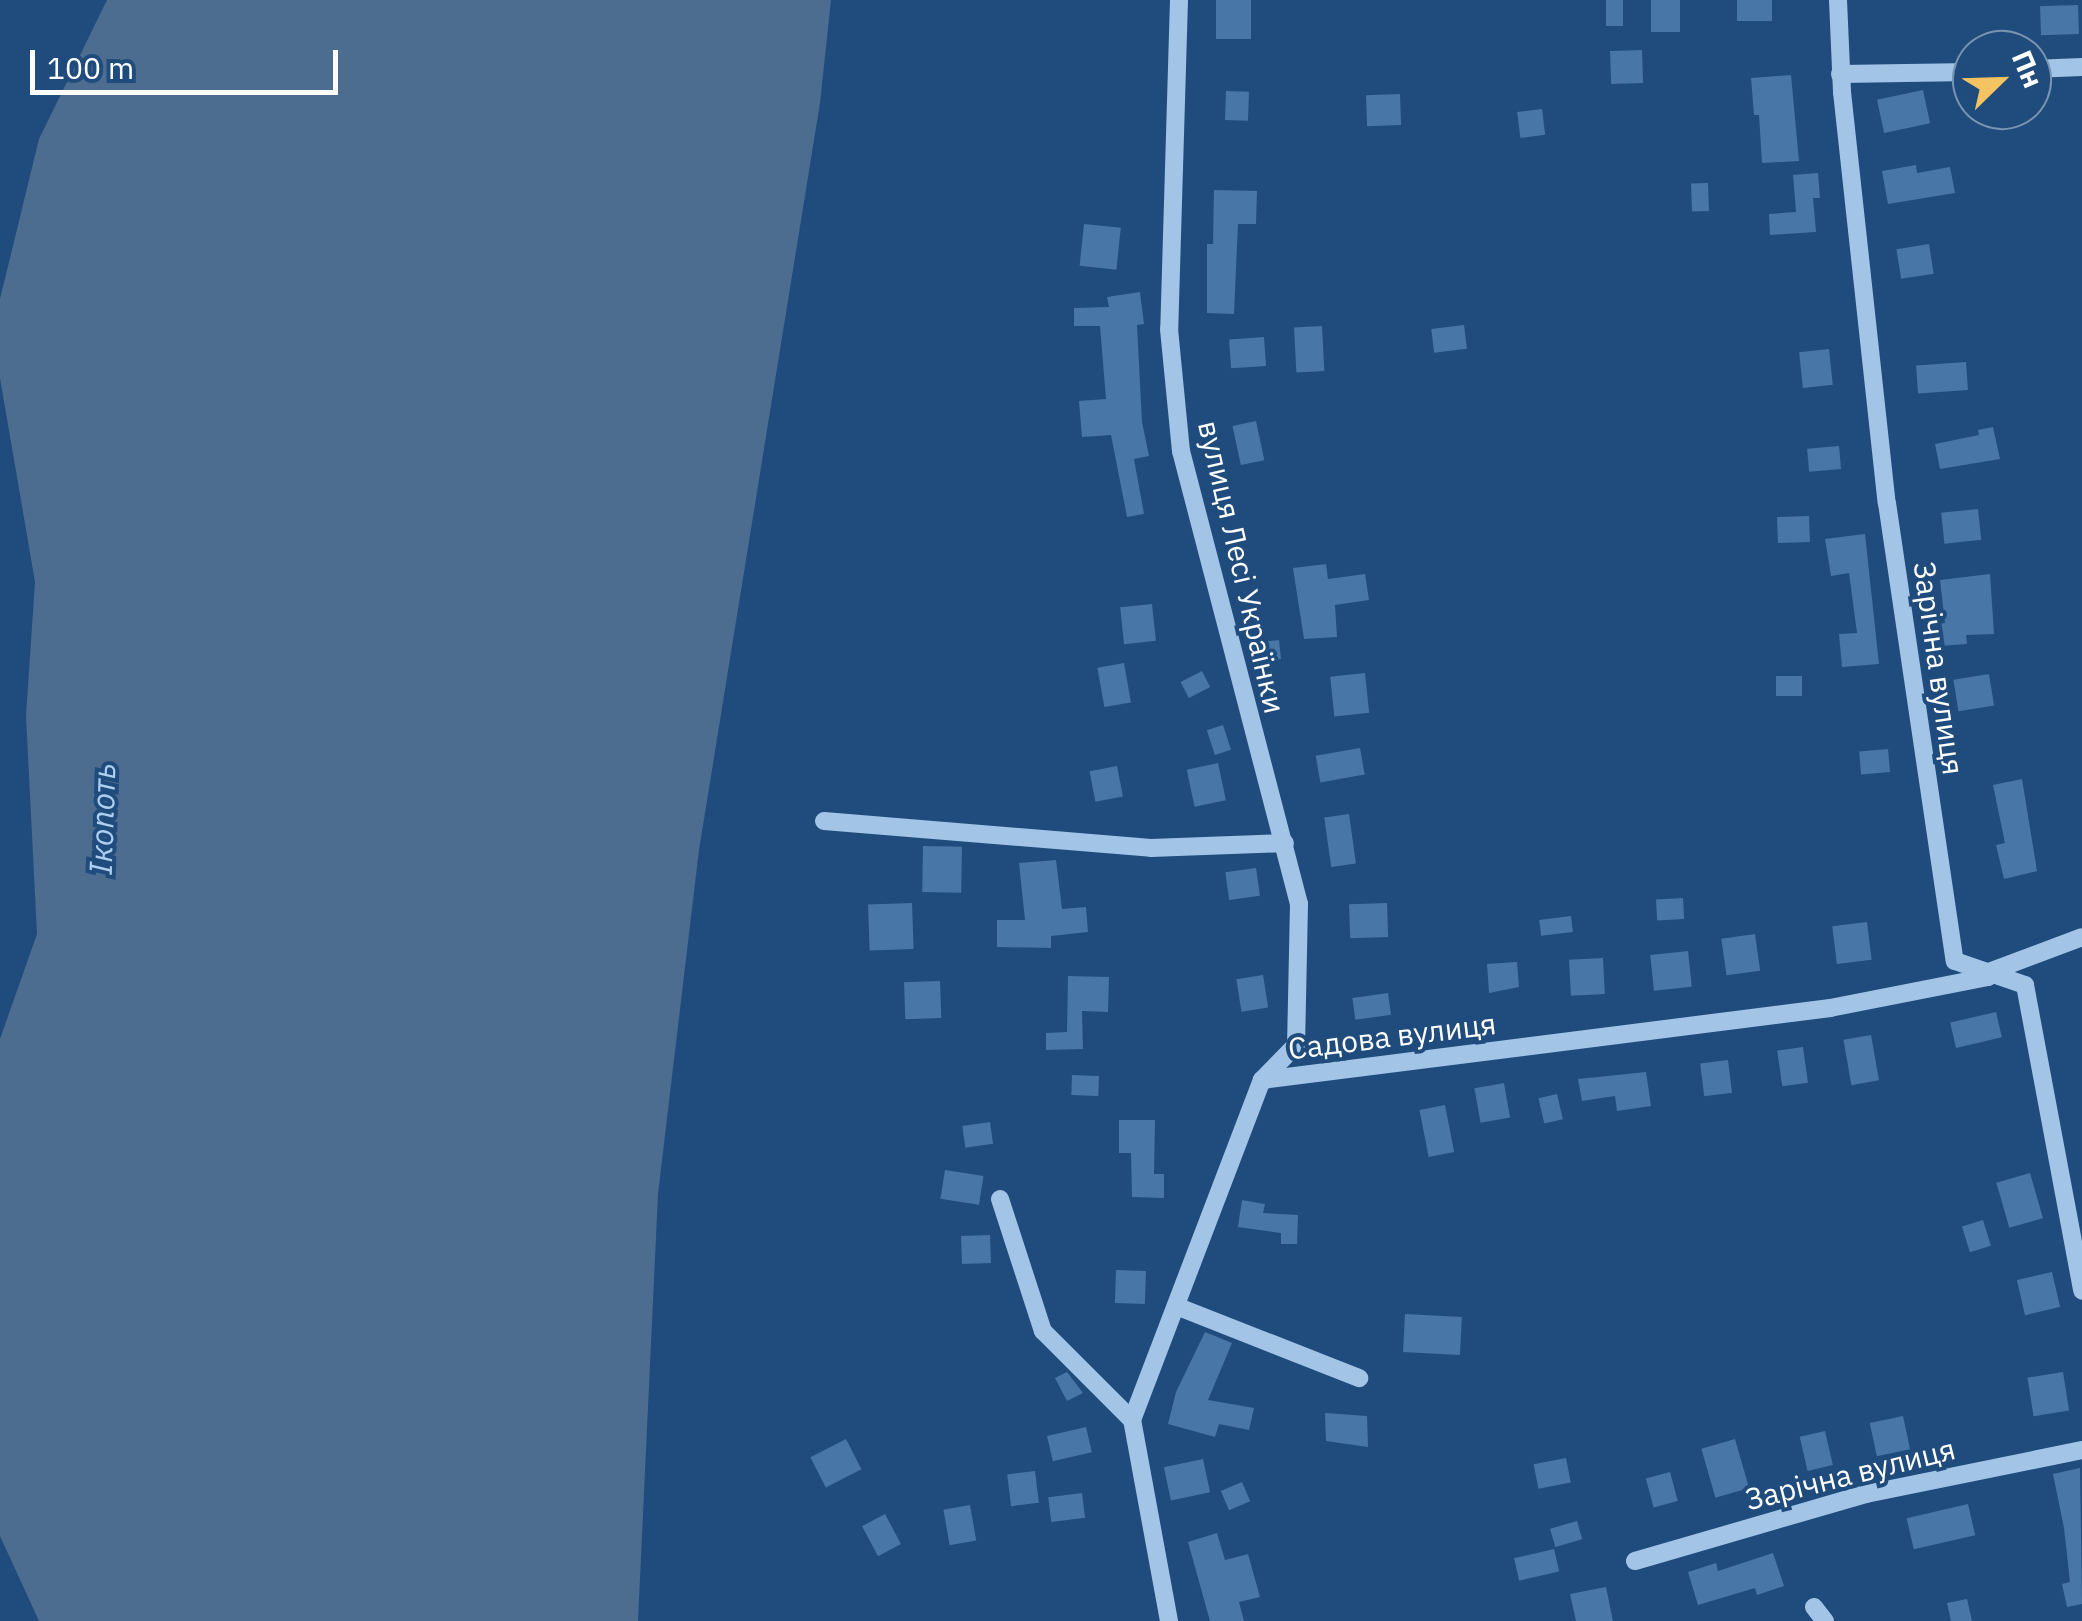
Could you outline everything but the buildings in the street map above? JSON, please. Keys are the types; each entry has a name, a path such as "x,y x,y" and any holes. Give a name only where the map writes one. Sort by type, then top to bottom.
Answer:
{"street":[{"name":"вулиця Лесі Українки","path":"1179,0 1169,329 1182,450 1299,904 1296,1045 1262,1080"},
{"name":"Зарічна вулиця","path":"1838,0 1840,74 1887,503 1955,961 2025,986 2082,1291"},
{"path":"2052,68 2082,67"},
{"path":"1840,74 1952,72"},
{"path":"824,821 1151,848 1285,843"},
{"name":"Садова вулиця","path":"1132,1420 1262,1080 1830,1008 1988,977 1990,972 2082,937"},
{"path":"1000,1199 1043,1331 1132,1420 1169,1621"},
{"path":"1176,1306 1359,1378"},
{"name":"Зарічна вулиця","path":"1635,1562 1866,1494 2082,1450"}],"water":[{"name":"Ікопоть","path":"107,0 831,0 820,103 699,850 658,1194 638,1621 39,1621 0,1536 0,1039 37,934 26,716 35,582 0,378 0,299 39,139"}]}
